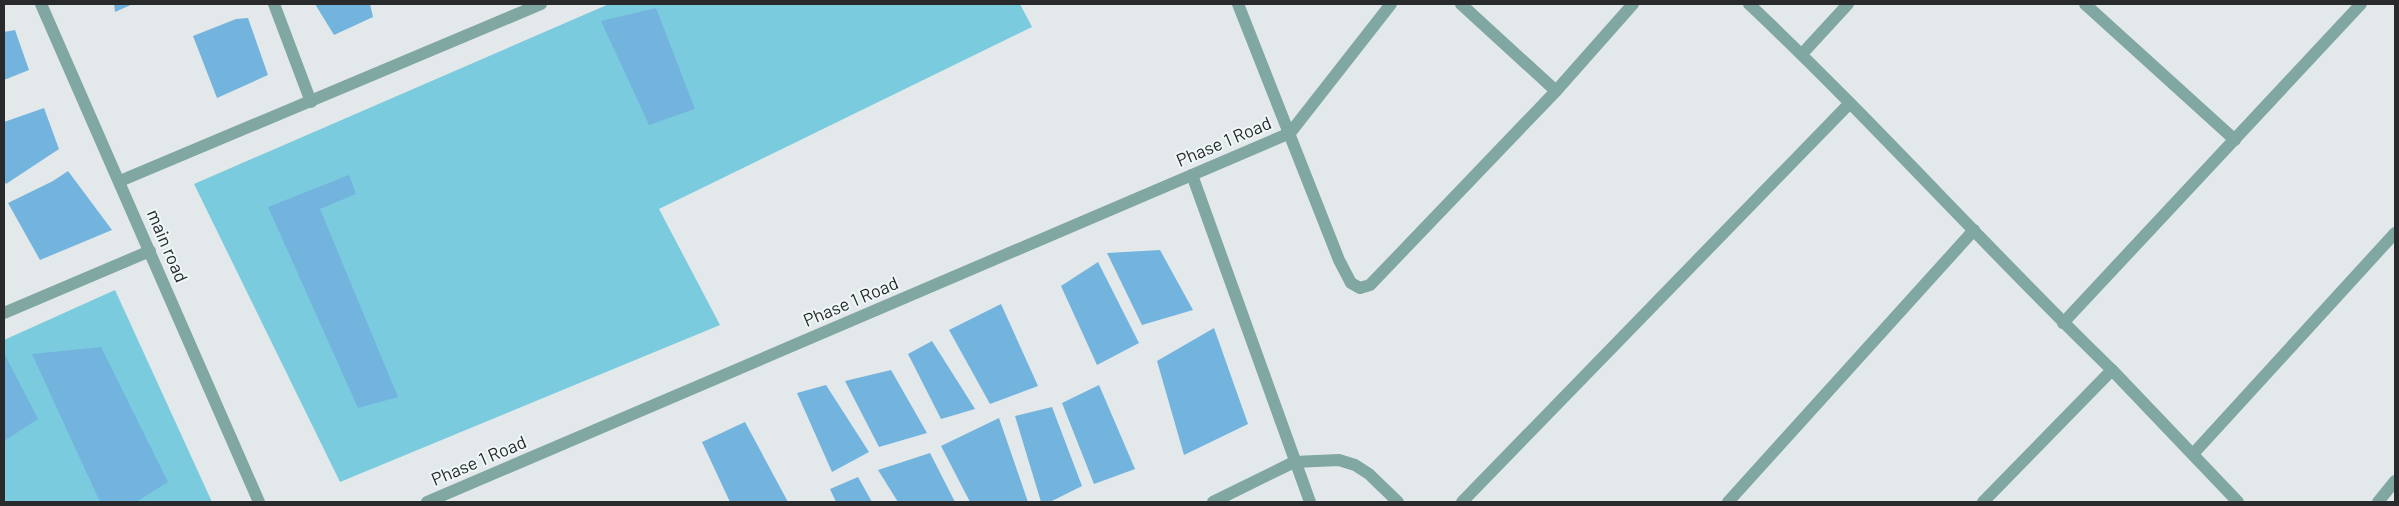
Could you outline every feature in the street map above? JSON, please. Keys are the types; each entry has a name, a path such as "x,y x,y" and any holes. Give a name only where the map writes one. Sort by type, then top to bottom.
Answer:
{"street":[{"name":"main road","path":"41,4 259,502"},
{"path":"274,4 311,102"},
{"path":"120,181 541,4"},
{"path":"1238,4 1339,260 1352,283 1360,288 1370,285 1556,91 1634,4"},
{"path":"1290,133 1391,4"},
{"path":"1461,4 1556,91"},
{"path":"1749,4 1802,54 2063,323 2112,370 2238,502"},
{"path":"1802,54 1848,4"},
{"path":"2085,4 2236,140"},
{"path":"2063,323 2361,4"},
{"path":"1462,502 1849,104"},
{"name":"Phase 1 Road","path":"427,502 1290,133"},
{"path":"1192,175 1310,502"},
{"path":"1728,502 1974,230"},
{"path":"2193,454 2395,234"},
{"path":"4,313 150,250"},
{"path":"1983,502 2112,370"},
{"path":"1213,502 1294,462 1339,460 1355,465 1369,474 1398,502"},
{"path":"2378,502 2395,481"}],"shaded area":[{"path":"609,4 1020,4 1032,27 659,209 720,325 340,482 194,184"},
{"path":"115,290 212,502 4,502 4,340"}],"building":[{"path":"114,4 133,4 115,12"},
{"path":"315,4 370,4 373,17 334,35"},
{"path":"656,8 695,109 649,125 601,21"},
{"path":"248,18 268,75 217,98 193,36 236,19"},
{"path":"15,30 29,70 4,80 4,32"},
{"path":"44,108 59,149 6,184 4,180 4,122"},
{"path":"68,171 112,230 40,260 8,203 53,181"},
{"path":"349,175 356,194 320,209 398,397 358,408 268,207"},
{"path":"1160,250 1193,310 1142,325 1107,253"},
{"path":"1098,262 1139,343 1097,365 1061,286"},
{"path":"1001,304 1038,386 990,404 949,330"},
{"path":"1214,328 1248,424 1184,455 1157,361"},
{"path":"932,341 975,409 941,419 908,354"},
{"path":"101,347 168,482 136,502 100,502 32,354"},
{"path":"4,353 38,419 4,441"},
{"path":"891,370 927,433 879,447 845,381"},
{"path":"826,385 869,452 832,472 797,393"},
{"path":"1099,385 1135,469 1094,484 1062,403"},
{"path":"1052,407 1082,486 1050,502 1041,502 1015,416"},
{"path":"999,418 1028,502 970,502 941,446"},
{"path":"745,422 788,502 730,502 702,442"},
{"path":"930,453 955,502 898,502 878,470"},
{"path":"858,477 872,502 836,502 830,489"}]}
